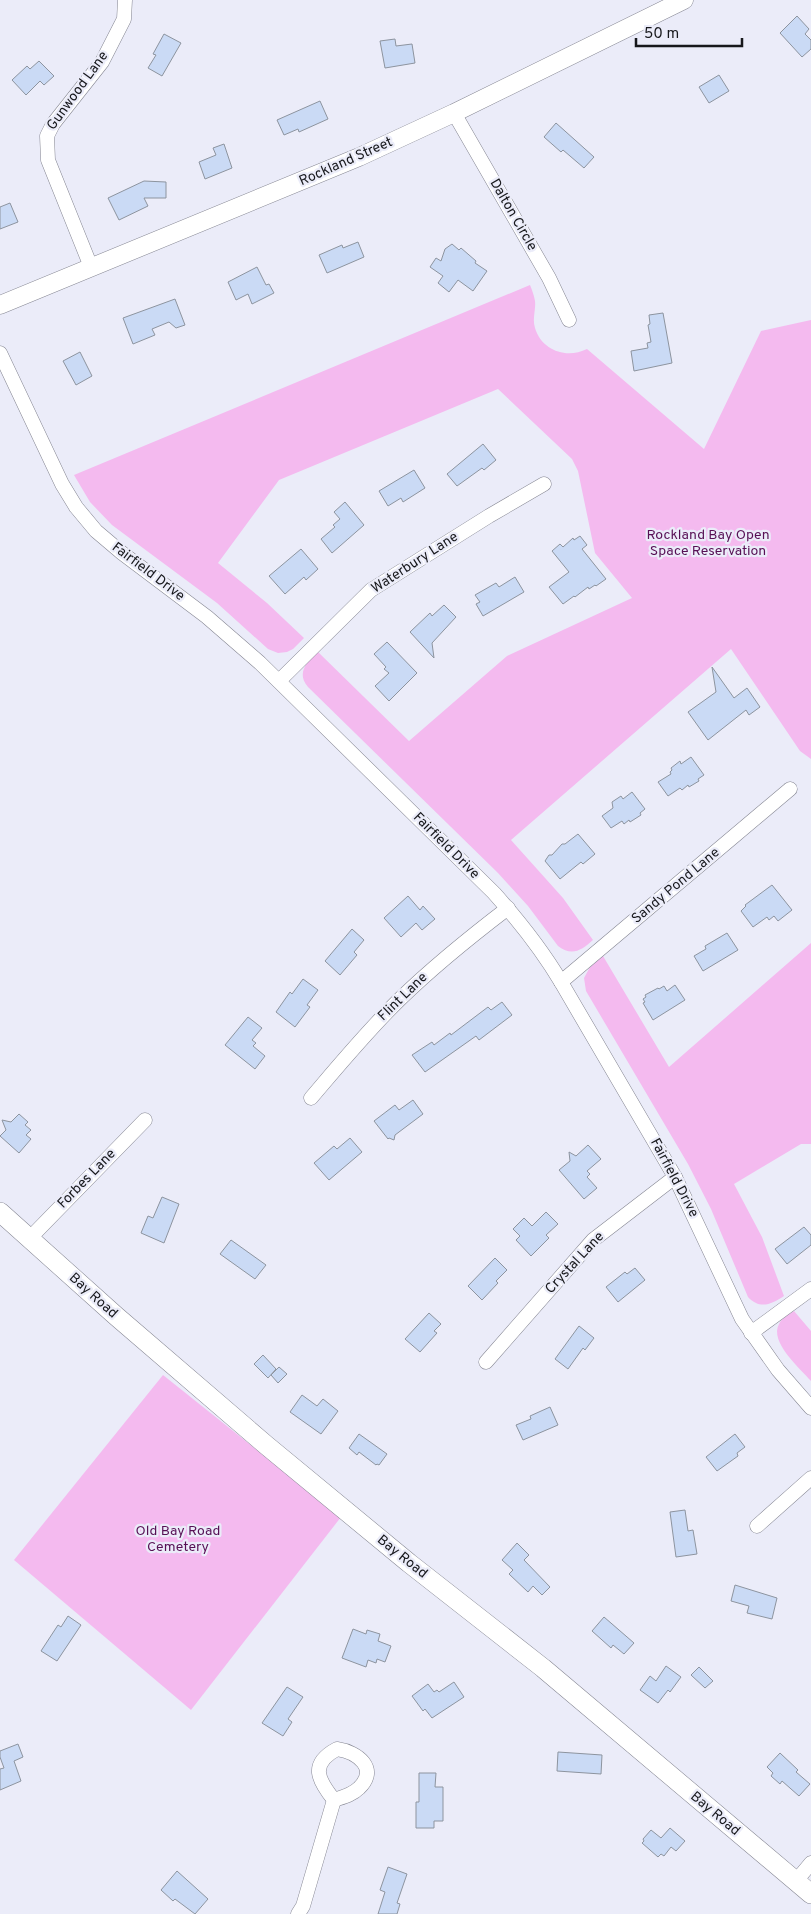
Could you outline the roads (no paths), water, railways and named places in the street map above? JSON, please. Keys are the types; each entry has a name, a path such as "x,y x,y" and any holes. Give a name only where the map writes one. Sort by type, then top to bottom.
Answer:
{"main road":[{"name":"Bay Road","path":"0,1212 116,1316 266,1445 410,1563 543,1668 811,1894"}],"street":[{"name":"Gunwood Lane","path":"91,267 48,160 47,136 52,124 102,62 124,19 125,0"},
{"name":"Rockland Street","path":"0,305 283,189 454,112 684,0"},
{"name":"Dalton Circle","path":"454,112 549,278 570,320"},
{"name":"Fairfield Drive","path":"0,353 62,484 85,518 109,542 207,617 279,681 508,908 547,959 676,1177 734,1305 751,1333 778,1370 811,1408"},
{"name":"Waterbury Lane","path":"279,681 371,590 544,484"},
{"name":"Sandy Pond Lane","path":"561,982 790,789"},
{"name":"Flint Lane","path":"311,1098 362,1038 400,999 453,951 508,908"},
{"name":"Forbes Lane","path":"29,1239 146,1120"},
{"name":"Crystal Lane","path":"486,1362 592,1240 676,1177"},
{"path":"751,1333 811,1289"},
{"path":"758,1526 811,1478"},
{"path":"298,1914 303,1906 334,1800"},
{"path":"796,1881 811,1863"}],"park label":[{"name":"Rockland Bay Open Space Reservation","path":"708,544"},
{"name":"Old Bay Road Cemetery","path":"178,1539"}]}
